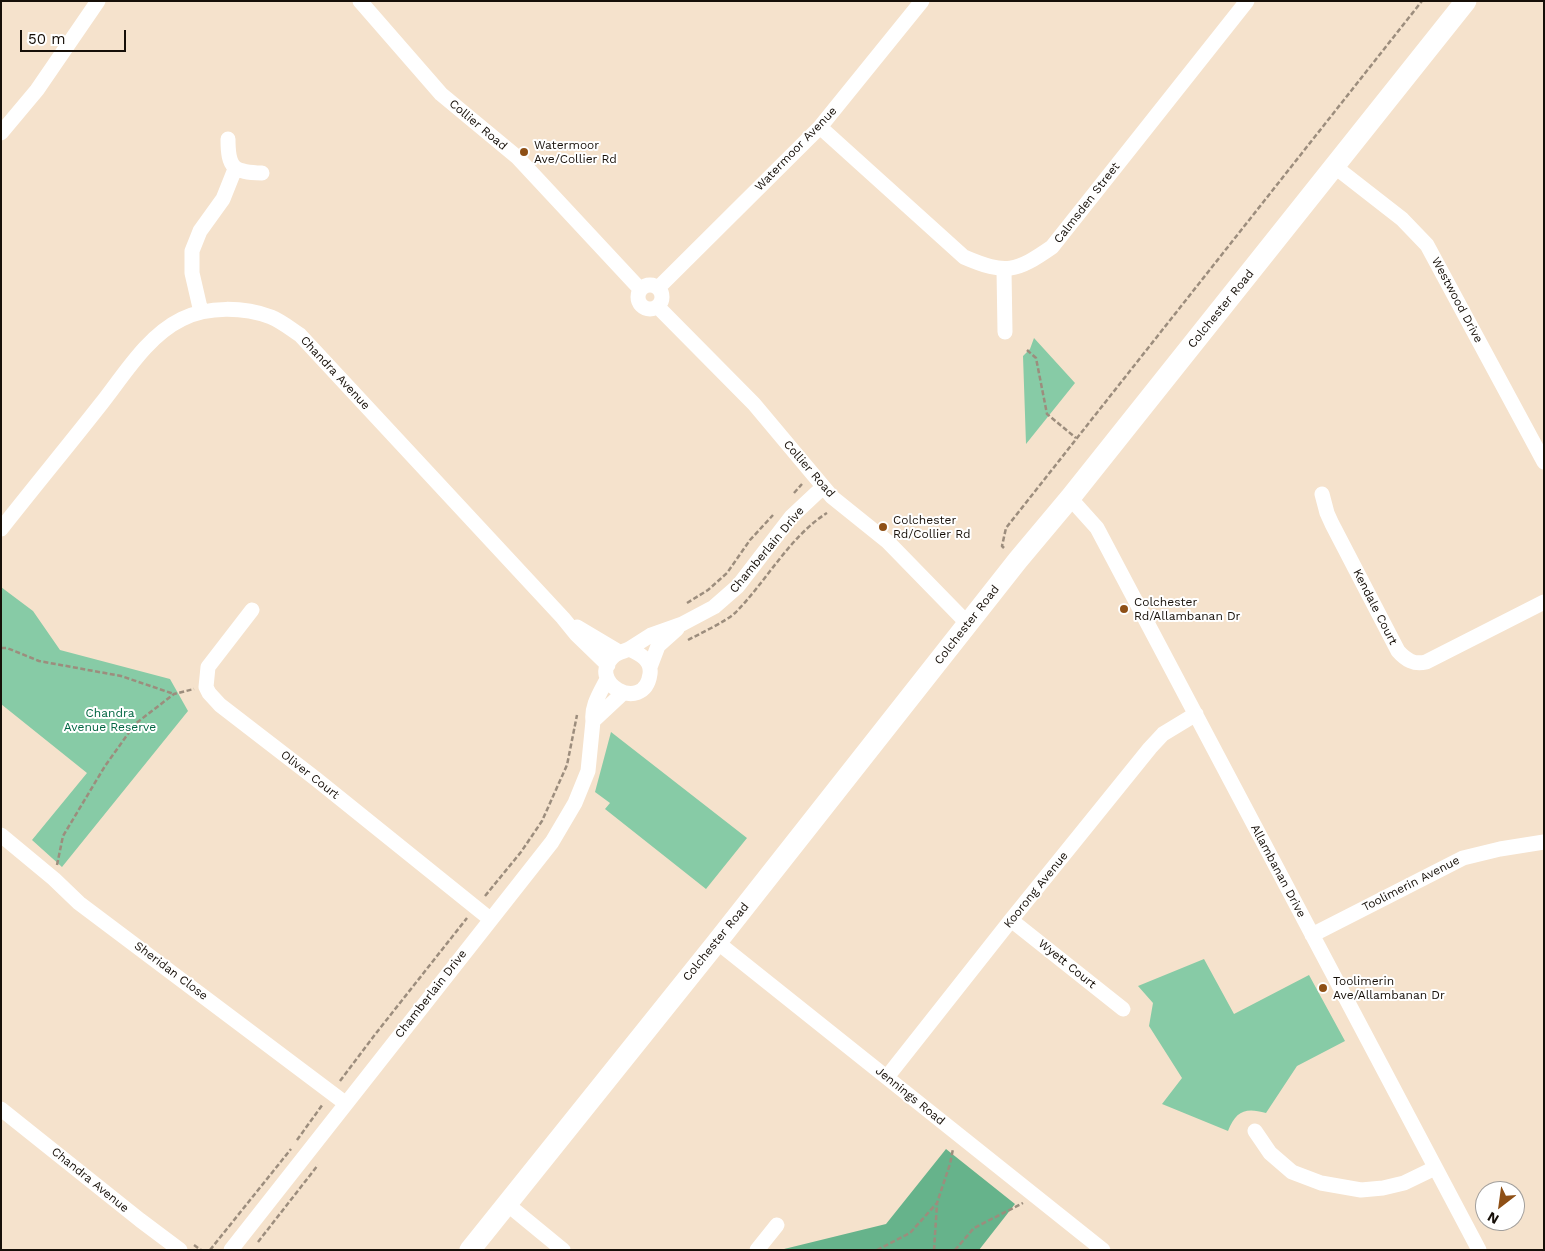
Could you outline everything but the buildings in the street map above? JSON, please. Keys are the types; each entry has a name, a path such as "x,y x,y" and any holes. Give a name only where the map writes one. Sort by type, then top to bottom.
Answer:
{"main road":[{"name":"Colchester Road","path":"470,1250 1466,1"}],"street":[{"path":"1,133 37,90 98,1"},
{"name":"Collier Road","path":"360,1 441,94 517,157 640,289"},
{"name":"Watermoor Avenue","path":"658,288 820,127 922,1"},
{"name":"Calmsden Street","path":"1004,270 1030,262 1052,247 1247,1"},
{"path":"820,127 964,257 984,266 1004,270 1005,332"},
{"path":"228,139 228,158 235,169 246,173 262,174"},
{"name":"Westwood Drive","path":"1334,166 1402,219 1427,244 1544,462"},
{"path":"201,312 192,273 192,251 200,231 223,199 235,169"},
{"path":"651,284 658,288 662,296 658,307 646,309 640,306 637,295 640,289 651,284"},
{"name":"Collier Road","path":"658,307 754,404 832,497 888,542 968,624"},
{"name":"Chandra Avenue","path":"1,529 153,341 168,327 182,318 201,312 228,310 259,313 273,318 300,335 563,618 608,672"},
{"name":"Chamberlain Drive","path":"624,651 651,635 682,624 714,608 738,586 791,517 823,487"},
{"name":"Kendale Court","path":"1322,494 1332,524 1398,651 1403,658 1412,663 1426,662 1544,602"},
{"name":"Allambanan Drive","path":"1070,498 1097,528 1479,1250"},
{"name":"Oliver Court","path":"252,610 208,667 205,680 209,693 220,705 324,785 490,919"},
{"name":"Chandra Avenue","path":"563,618 624,651"},
{"name":"Chamberlain Drive","path":"650,667 658,646 682,624"},
{"path":"624,651 642,656 650,667 648,682 644,687 632,694 617,691 608,672 610,660 624,651"},
{"name":"Chamberlain Drive","path":"231,1250 552,842 576,803 588,771 593,722 592,714 608,672"},
{"path":"593,722 623,693"},
{"name":"Koorong Avenue","path":"887,1077 1011,920 1157,741 1164,734 1196,714"},
{"name":"Sheridan Close","path":"1,835 54,878 80,903 346,1103"},
{"name":"Toolimerin Avenue","path":"1312,935 1462,858 1500,849 1544,842"},
{"name":"Wyett Court","path":"1011,920 1122,1009"},
{"name":"Jennings Road","path":"717,942 1103,1250"},
{"name":"Chandra Avenue","path":"1,1109 180,1250"},
{"path":"1254,1131 1270,1153 1292,1172 1321,1183 1361,1190 1383,1188 1404,1183 1435,1168"},
{"path":"507,1204 563,1250"},
{"path":"756,1250 777,1225"}],"path":[{"path":"1002,546 1006,528 1422,1"},
{"path":"1027,350 1036,358 1046,414 1076,438"},
{"path":"792,495 803,483"},
{"path":"680,608 708,590 727,573 759,528 773,514"},
{"path":"1,648 7,648 39,661 121,676 174,694"},
{"path":"54,878 64,836 105,766 135,724 174,694 199,688"},
{"path":"340,1082 405,995 521,852 542,821 567,765 579,710"},
{"path":"210,1250 295,1143 324,1103"},
{"path":"934,1250 937,1202 950,1164 956,1133"},
{"path":"955,1250 974,1228 1036,1196"},
{"path":"877,1250 910,1233 937,1202"}],"green space":[{"path":"1034,338 1075,383 1026,444 1023,356 1030,349"},
{"name":"Chandra Avenue Reserve","path":"1,587 33,611 60,650 170,679 188,711 62,867 32,840 87,773 1,704"},
{"path":"611,732 747,838 706,889 605,809 610,803 595,792"},
{"path":"1204,959 1234,1014 1309,975 1345,1041 1297,1066 1266,1113 1252,1110 1242,1112 1234,1119 1228,1131 1162,1104 1182,1078 1149,1026 1153,1003 1138,986"},
{"path":"946,1149 1015,1204 979,1250 780,1250 886,1224"}],"place":[{"name":"Watermoor Ave/Collier Rd","path":"524,152"},
{"name":"Colchester Rd/Collier Rd","path":"883,527"},
{"name":"Colchester Rd/Allambanan Dr","path":"1124,609"},
{"name":"Toolimerin Ave/Allambanan Dr","path":"1323,988"}]}
